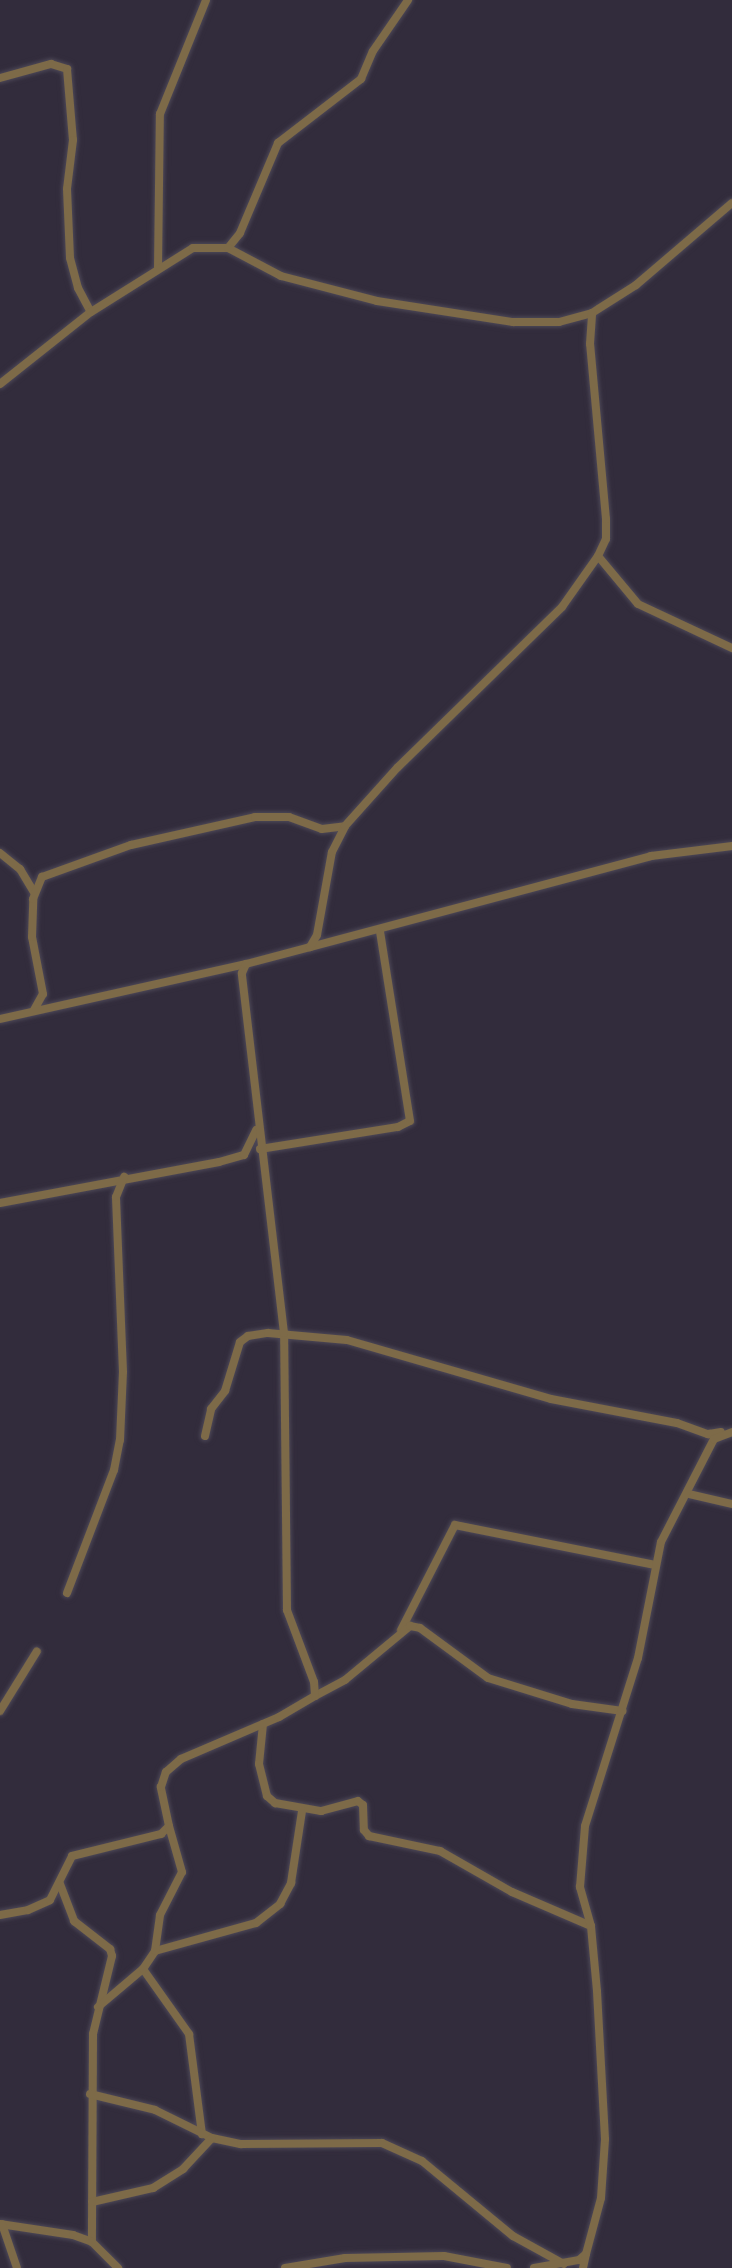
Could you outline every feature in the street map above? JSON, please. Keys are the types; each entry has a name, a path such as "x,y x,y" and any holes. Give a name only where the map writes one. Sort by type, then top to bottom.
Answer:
{"street":[{"path":"158,268 160,114 206,0"},
{"path":"228,248 240,233 278,143 361,79 373,51 408,0"},
{"path":"0,79 51,64 68,69 73,140 67,189 70,258 78,288 90,312"},
{"path":"0,384 90,312 193,248 228,248 281,276 377,301 526,322 573,321 592,313 636,285 732,203"},
{"path":"310,947 317,935 332,852 345,826 415,750 562,607 598,556 606,539 590,344 592,313"},
{"path":"598,556 638,604 732,648"},
{"path":"0,853 20,869 42,877 131,845 254,817 289,817 322,829 345,826"},
{"path":"0,1020 380,931 651,856 732,846"},
{"path":"20,869 34,892"},
{"path":"34,1010 43,994 32,937 34,892 42,877"},
{"path":"260,1149 398,1127 410,1121 380,931"},
{"path":"246,964 241,991 284,1333 287,1610 314,1682 315,1696"},
{"path":"244,1154 257,1128"},
{"path":"0,1203 244,1154 262,1160"},
{"path":"67,1592 114,1470 120,1440 123,1372 117,1190 124,1177"},
{"path":"104,1181 117,1190"},
{"path":"205,1436 211,1409 225,1391 243,1338 284,1333 347,1340 551,1399 677,1423 708,1434 728,1432"},
{"path":"583,2268 600,2207 604,2139 591,1927 580,1887 581,1844 609,1741 623,1711 655,1565 669,1523 688,1494 713,1439 728,1432"},
{"path":"688,1494 732,1504"},
{"path":"98,2007 143,1969 155,1951 160,1915 182,1872 161,1787 166,1772 181,1759 262,1724 345,1680 401,1630 455,1525 655,1565"},
{"path":"401,1630 420,1628 488,1678 572,1704 623,1711"},
{"path":"0,1711 37,1651"},
{"path":"262,1724 259,1764 267,1796 302,1811 358,1801 363,1805 364,1830 369,1836 440,1851 512,1892 591,1927"},
{"path":"155,1951 230,1932 273,1910 291,1883 302,1811"},
{"path":"0,1915 42,1906 60,1884 65,1863 72,1856 146,1841 169,1826"},
{"path":"60,1884 74,1921 110,1949 98,2007 90,2094 92,2242"},
{"path":"143,1969 189,2034 202,2134"},
{"path":"90,2094 155,2110 212,2138 265,2148 382,2143 422,2161 513,2235 564,2264"},
{"path":"92,2202 153,2188 183,2169 212,2138"},
{"path":"17,2268 1,2224 34,2226 92,2242 117,2268"},
{"path":"534,2268 564,2264 586,2254"},
{"path":"285,2268 345,2258 444,2256 507,2268"}]}
